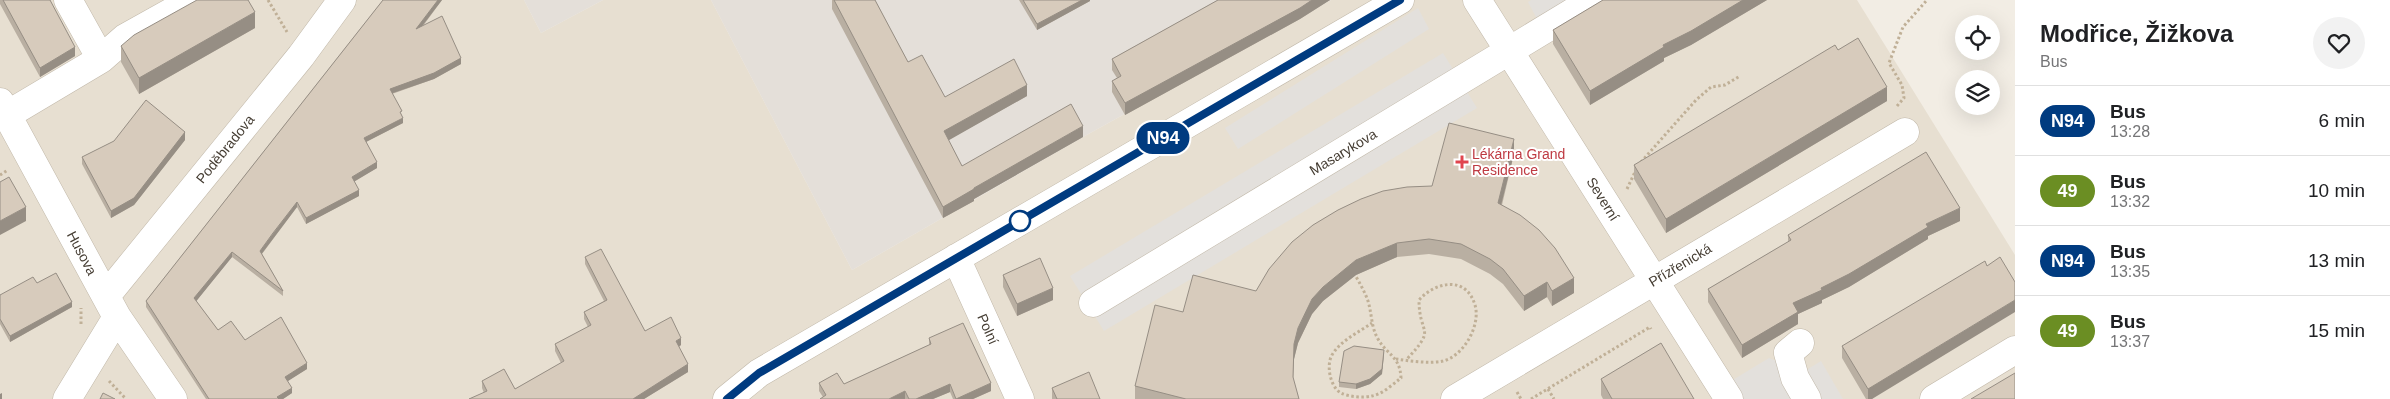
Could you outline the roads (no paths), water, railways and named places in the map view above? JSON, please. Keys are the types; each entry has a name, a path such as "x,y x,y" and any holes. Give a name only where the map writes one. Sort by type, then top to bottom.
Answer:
{"street":[{"path":"68,0 101,60"},
{"path":"3,108 101,60 125,38 193,0"},
{"name":"Poděbradova","path":"68,399 101,306 301,56 342,0"},
{"path":"727,399 759,373 1400,0"},
{"name":"Severní","path":"1477,0 1729,399"},
{"name":"Masarykova","path":"1093,303 1593,0"},
{"name":"Husova","path":"3,108 101,306 173,399"},
{"name":"Přízřenická","path":"1455,399 1905,132"},
{"name":"Polní","path":"956,258 1020,399"},
{"path":"1800,343 1788,353 1795,378 1808,399"},
{"path":"1934,399 2015,350"}],"place":[{"name":"Lékárna Grand Residence","path":"1462,162"}]}
